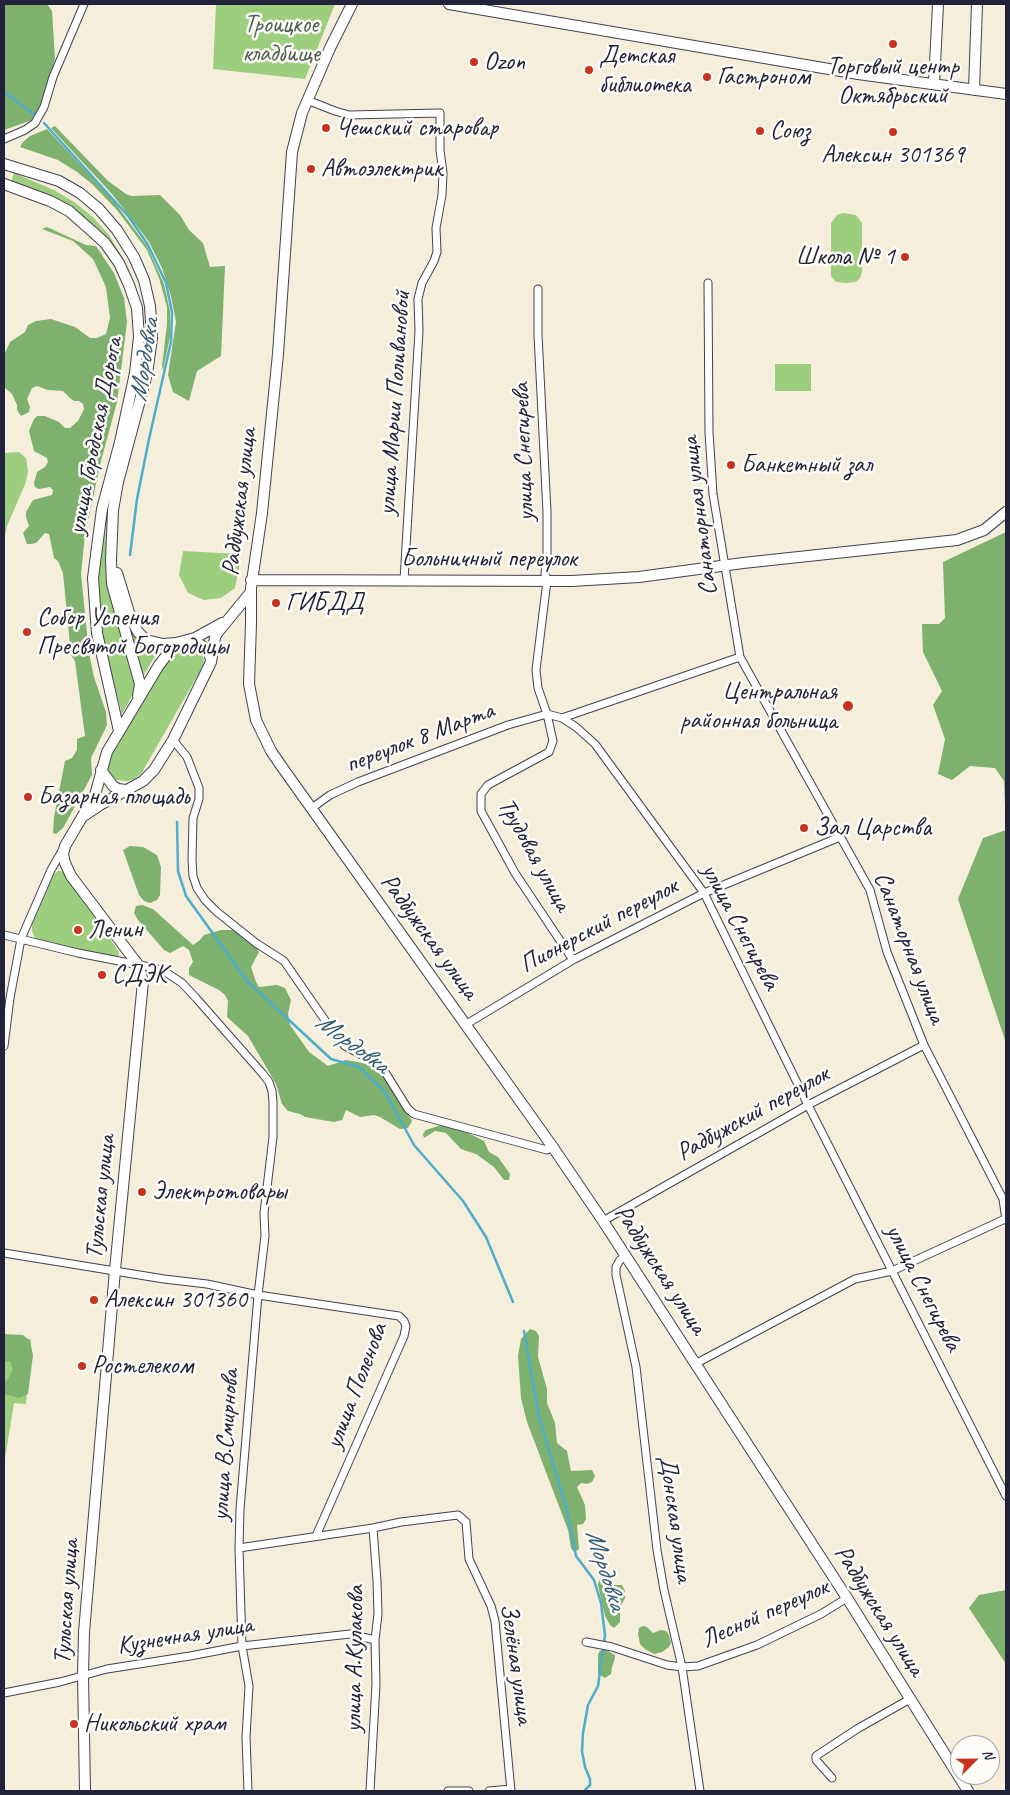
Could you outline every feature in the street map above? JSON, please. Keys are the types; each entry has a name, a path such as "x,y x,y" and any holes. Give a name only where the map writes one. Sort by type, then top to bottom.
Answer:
{"main road":[{"name":"Радбужская улица","path":"352,4 307,100 297,127 292,152 278,364 262,513 250,594 249,684 256,720 271,751 603,1220 847,1598 968,1791"},
{"path":"449,4 858,74 1006,94"},
{"path":"934,84 938,4"},
{"path":"974,90 977,4"},
{"name":"улица Городская Дорога","path":"4,164 29,170 58,181 80,193 99,209 117,230 134,257 144,280 150,306 152,338 147,374 118,482 113,510 111,560 112,584 140,684 137,701"},
{"name":"улица Городская Дорога","path":"4,184 50,201 69,212 104,243 119,263 137,308 139,337 135,373 120,442 102,509 93,578 97,633 119,731"},
{"name":"Больничный переулок","path":"251,580 547,581 639,577 957,540 984,530 1006,512"},
{"name":"улица Городская Дорога","path":"113,532 118,579 131,619 138,632 146,640 163,644 188,640 204,634 229,619"},
{"name":"улица Городская Дорога","path":"126,790 143,781 154,770 173,740 211,662 215,637 250,594"},
{"path":"188,640 195,641 205,648 209,652 211,662"},
{"name":"улица Городская Дорога","path":"101,770 107,752 119,731 159,665 176,643"},
{"path":"101,770 113,786 126,790"},
{"path":"65,846 95,795 101,770"},
{"path":"82,817 100,804 126,790"},
{"name":"Тульская улица","path":"65,846 63,854 71,876 139,966 143,982 115,1270 84,1632 85,1791"}],"street":[{"path":"4,139 25,130 35,123 44,106 53,77 84,4"},
{"name":"улица Марии Поливановой","path":"307,100 335,112 357,116 440,113 440,150 443,173 442,195 436,228 437,252 422,283 418,299 419,331 404,580"},
{"name":"Санаторная улица","path":"708,283 713,494 740,657 870,890 887,952 924,1045 1003,1199 1006,1219"},
{"name":"улица Снегирева","path":"538,289 538,327 547,512 545,574 547,581 536,670 538,688 547,714 562,718 576,726 595,744 704,892 808,1105 1006,1496"},
{"path":"562,718 740,657"},
{"name":"переулок 8 Марта","path":"312,808 330,795 358,782 508,725 547,714"},
{"name":"Трудовая улица","path":"547,714 553,740 549,752 488,785 481,794 481,811 515,873 573,960"},
{"path":"173,740 188,757 199,788 199,799 193,818 192,860 193,876 197,888 205,900 256,943 284,961 338,1039 345,1046 373,1061 385,1072 408,1109 414,1114 547,1150 552,1146"},
{"name":"Пионерский переулок","path":"465,1024 573,960 704,892 840,837"},
{"path":"4,1046 12,982 21,939 50,870 65,846"},
{"name":"улица В.Смирнова","path":"4,935 139,966 156,968 167,973 182,983 269,1082 273,1102 273,1137 264,1213 265,1236 258,1295 240,1509 239,1548 242,1646 249,1686 246,1737 248,1791"},
{"name":"Радбужский переулок","path":"603,1220 808,1105 924,1045"},
{"path":"695,1364 855,1279 892,1271 1006,1219"},
{"name":"улица Поленова","path":"4,1252 164,1279 207,1284 258,1295 398,1316 404,1320 406,1326 404,1336 316,1536"},
{"name":"Донская улица","path":"626,1256 616,1266 616,1275 636,1367 657,1550 664,1590 682,1667 700,1791"},
{"name":"Зелёная улица","path":"239,1548 373,1528 400,1522 458,1516 466,1522 469,1559 491,1606 494,1621 510,1790"},
{"name":"улица А.Кулакова","path":"372,1791 376,1684 375,1640 378,1614 373,1528"},
{"name":"Лесной переулок","path":"586,1642 612,1647 667,1665 682,1667 698,1666 757,1645 847,1598"},
{"name":"Кузнечная улица","path":"4,1693 60,1682 107,1669 242,1646 350,1634 375,1640"},
{"path":"832,1778 816,1760 816,1756 857,1729 910,1699"},
{"path":"489,1791 510,1790"},
{"path":"448,1791 469,1791"}],"green space":[{"path":"4,4 47,4 52,11 55,59 43,100 32,120 4,130"},
{"name":"Троицкое кладбище","path":"216,4 335,4 305,79 213,69"},
{"path":"55,126 108,181 126,194 131,196 160,195 180,215 189,230 203,243 210,267 225,266 221,356 197,371 189,401 173,392 168,375 176,322 171,296 162,268 149,242 140,230 112,194 51,128"},
{"path":"47,129 113,200 147,246 164,284 170,311 170,337 163,370 167,307 159,278 147,250 117,210 92,184 58,160 20,147 30,136"},
{"path":"14,173 54,190 74,202 93,217 109,235 125,262 135,285 138,307 121,262 49,196 11,182"},
{"path":"843,213 856,215 862,223 862,272 856,282 836,282 831,276 831,223 837,215"},
{"path":"47,227 86,245 96,246 114,273 124,298 127,322 117,402 101,461 85,535 81,574 89,653 94,677 106,712 107,725 91,758 92,775 63,828 56,834 53,833 54,817 65,761 72,758 77,750 77,739 85,736 75,661 71,655 63,573 58,561 54,558 49,534 45,533 36,543 27,544 23,533 29,526 26,512 33,500 52,495 53,490 50,487 39,489 35,487 34,483 37,472 45,467 48,462 47,458 34,451 29,431 37,416 45,416 59,422 65,428 70,428 78,421 84,409 83,404 79,401 74,401 63,391 48,390 37,386 32,388 27,399 30,407 29,412 21,416 12,394 4,387 4,355 10,342 25,332 28,325 36,321 51,319 75,327 90,338 97,338 106,334 110,318 106,287 93,259 73,241 42,229"},
{"path":"775,364 811,364 811,391 775,391"},
{"path":"19,452 26,458 28,471 26,482 7,526 4,540 4,453"},
{"path":"105,523 107,577 135,683 133,694 122,714 105,648 98,611 97,575"},
{"path":"1006,532 1006,830 1004,781 995,768 970,766 952,780 938,774 945,739 933,705 942,691 923,652 922,624 939,624 945,618 943,562"},
{"path":"183,551 239,554 240,563 235,588 221,598 204,600 188,593 179,575"},
{"path":"128,629 151,647 160,648 143,676"},
{"path":"189,646 197,649 202,654 203,666 141,774 128,781 116,780 108,770 111,754 173,651 180,647"},
{"path":"1006,830 1006,1043 958,899 983,838"},
{"path":"130,846 143,847 157,855 161,867 160,895 157,900 150,903 144,901 139,895 123,850"},
{"path":"58,871 65,874 119,952 118,958 41,942 35,938 32,925 54,874"},
{"path":"142,905 153,909 193,945 204,935 221,930 236,930 256,946 259,952 251,967 256,982 259,987 277,985 285,988 291,1000 288,1014 290,1025 309,1052 328,1066 346,1060 368,1064 385,1076 412,1121 408,1128 400,1129 380,1117 374,1115 360,1117 346,1110 342,1120 334,1122 305,1117 288,1111 282,1104 276,1084 248,1036 227,1017 228,1001 225,995 189,975 189,968 193,962 189,950 183,946 170,953 164,950 134,913 136,906"},
{"path":"441,1125 464,1131 484,1141 489,1152 498,1157 510,1174 509,1180 504,1180 494,1167 476,1154 461,1149 446,1133 435,1131 424,1138 423,1134 426,1130"},
{"path":"530,1329 536,1331 539,1336 538,1357 547,1389 547,1403 555,1423 557,1443 567,1451 571,1471 592,1470 595,1476 592,1482 587,1484 581,1483 577,1487 585,1505 586,1519 583,1524 577,1525 579,1549 574,1552 571,1548 568,1530 527,1422 521,1398 518,1356 521,1339"},
{"path":"4,1334 23,1335 30,1341 33,1355 28,1394 19,1398 4,1394 4,1383 13,1370 10,1361 4,1362"},
{"path":"4,1337 31,1339 26,1404 14,1403 4,1465"},
{"path":"599,1580 608,1585 622,1585 625,1591 625,1598 620,1607 620,1622 614,1628 605,1616 598,1585"},
{"path":"1006,1590 1006,1664 969,1608 979,1595"},
{"path":"643,1626 653,1633 661,1630 666,1631 671,1643 669,1647 662,1652 654,1654 645,1649 640,1644 638,1634 639,1628"},
{"path":"604,1649 615,1655 611,1674 605,1678 598,1674 598,1654"}],"waterway":[{"name":"Мордовка","path":"4,92 35,115"},
{"name":"Мордовка","path":"44,123 129,217 148,245 166,283 172,312 171,342 137,499 130,555"},
{"name":"Мордовка","path":"177,822 178,871 186,896 247,981 331,1059 359,1067 385,1092 414,1145 463,1201 486,1237 513,1302"},
{"name":"Мордовка","path":"524,1331 539,1417 567,1510 576,1556 594,1580 601,1603 605,1635 598,1686 588,1705 583,1733 582,1751 585,1767 590,1779 590,1785 584,1791"}],"place":[{"name":"Торговый центр Октябрьский","path":"893,44"},
{"name":"Ozon","path":"474,62"},
{"name":"Детская библиотека","path":"589,70"},
{"name":"Гастроном","path":"707,77"},
{"name":"Чешский старовар","path":"326,128"},
{"name":"Союз","path":"760,131"},
{"name":"Алексин 301369","path":"893,132"},
{"name":"Автоэлектрик","path":"311,169"},
{"name":"Школа № 1","path":"905,257"},
{"name":"Банкетный зал","path":"731,465"},
{"name":"ГИБДД","path":"276,603"},
{"name":"Собор Успения Пресвятой Богородицы","path":"27,632"},
{"name":"Центральная районная больница","path":"848,706"},
{"name":"Базарная площадь","path":"28,797"},
{"name":"Зал Царства","path":"804,828"},
{"name":"Ленин","path":"78,930"},
{"name":"СДЭК","path":"102,975"},
{"name":"Электротовары","path":"142,1192"},
{"name":"Алексин 301360","path":"94,1300"},
{"name":"Ростелеком","path":"82,1366"},
{"name":"Никольский храм","path":"74,1724"}]}
